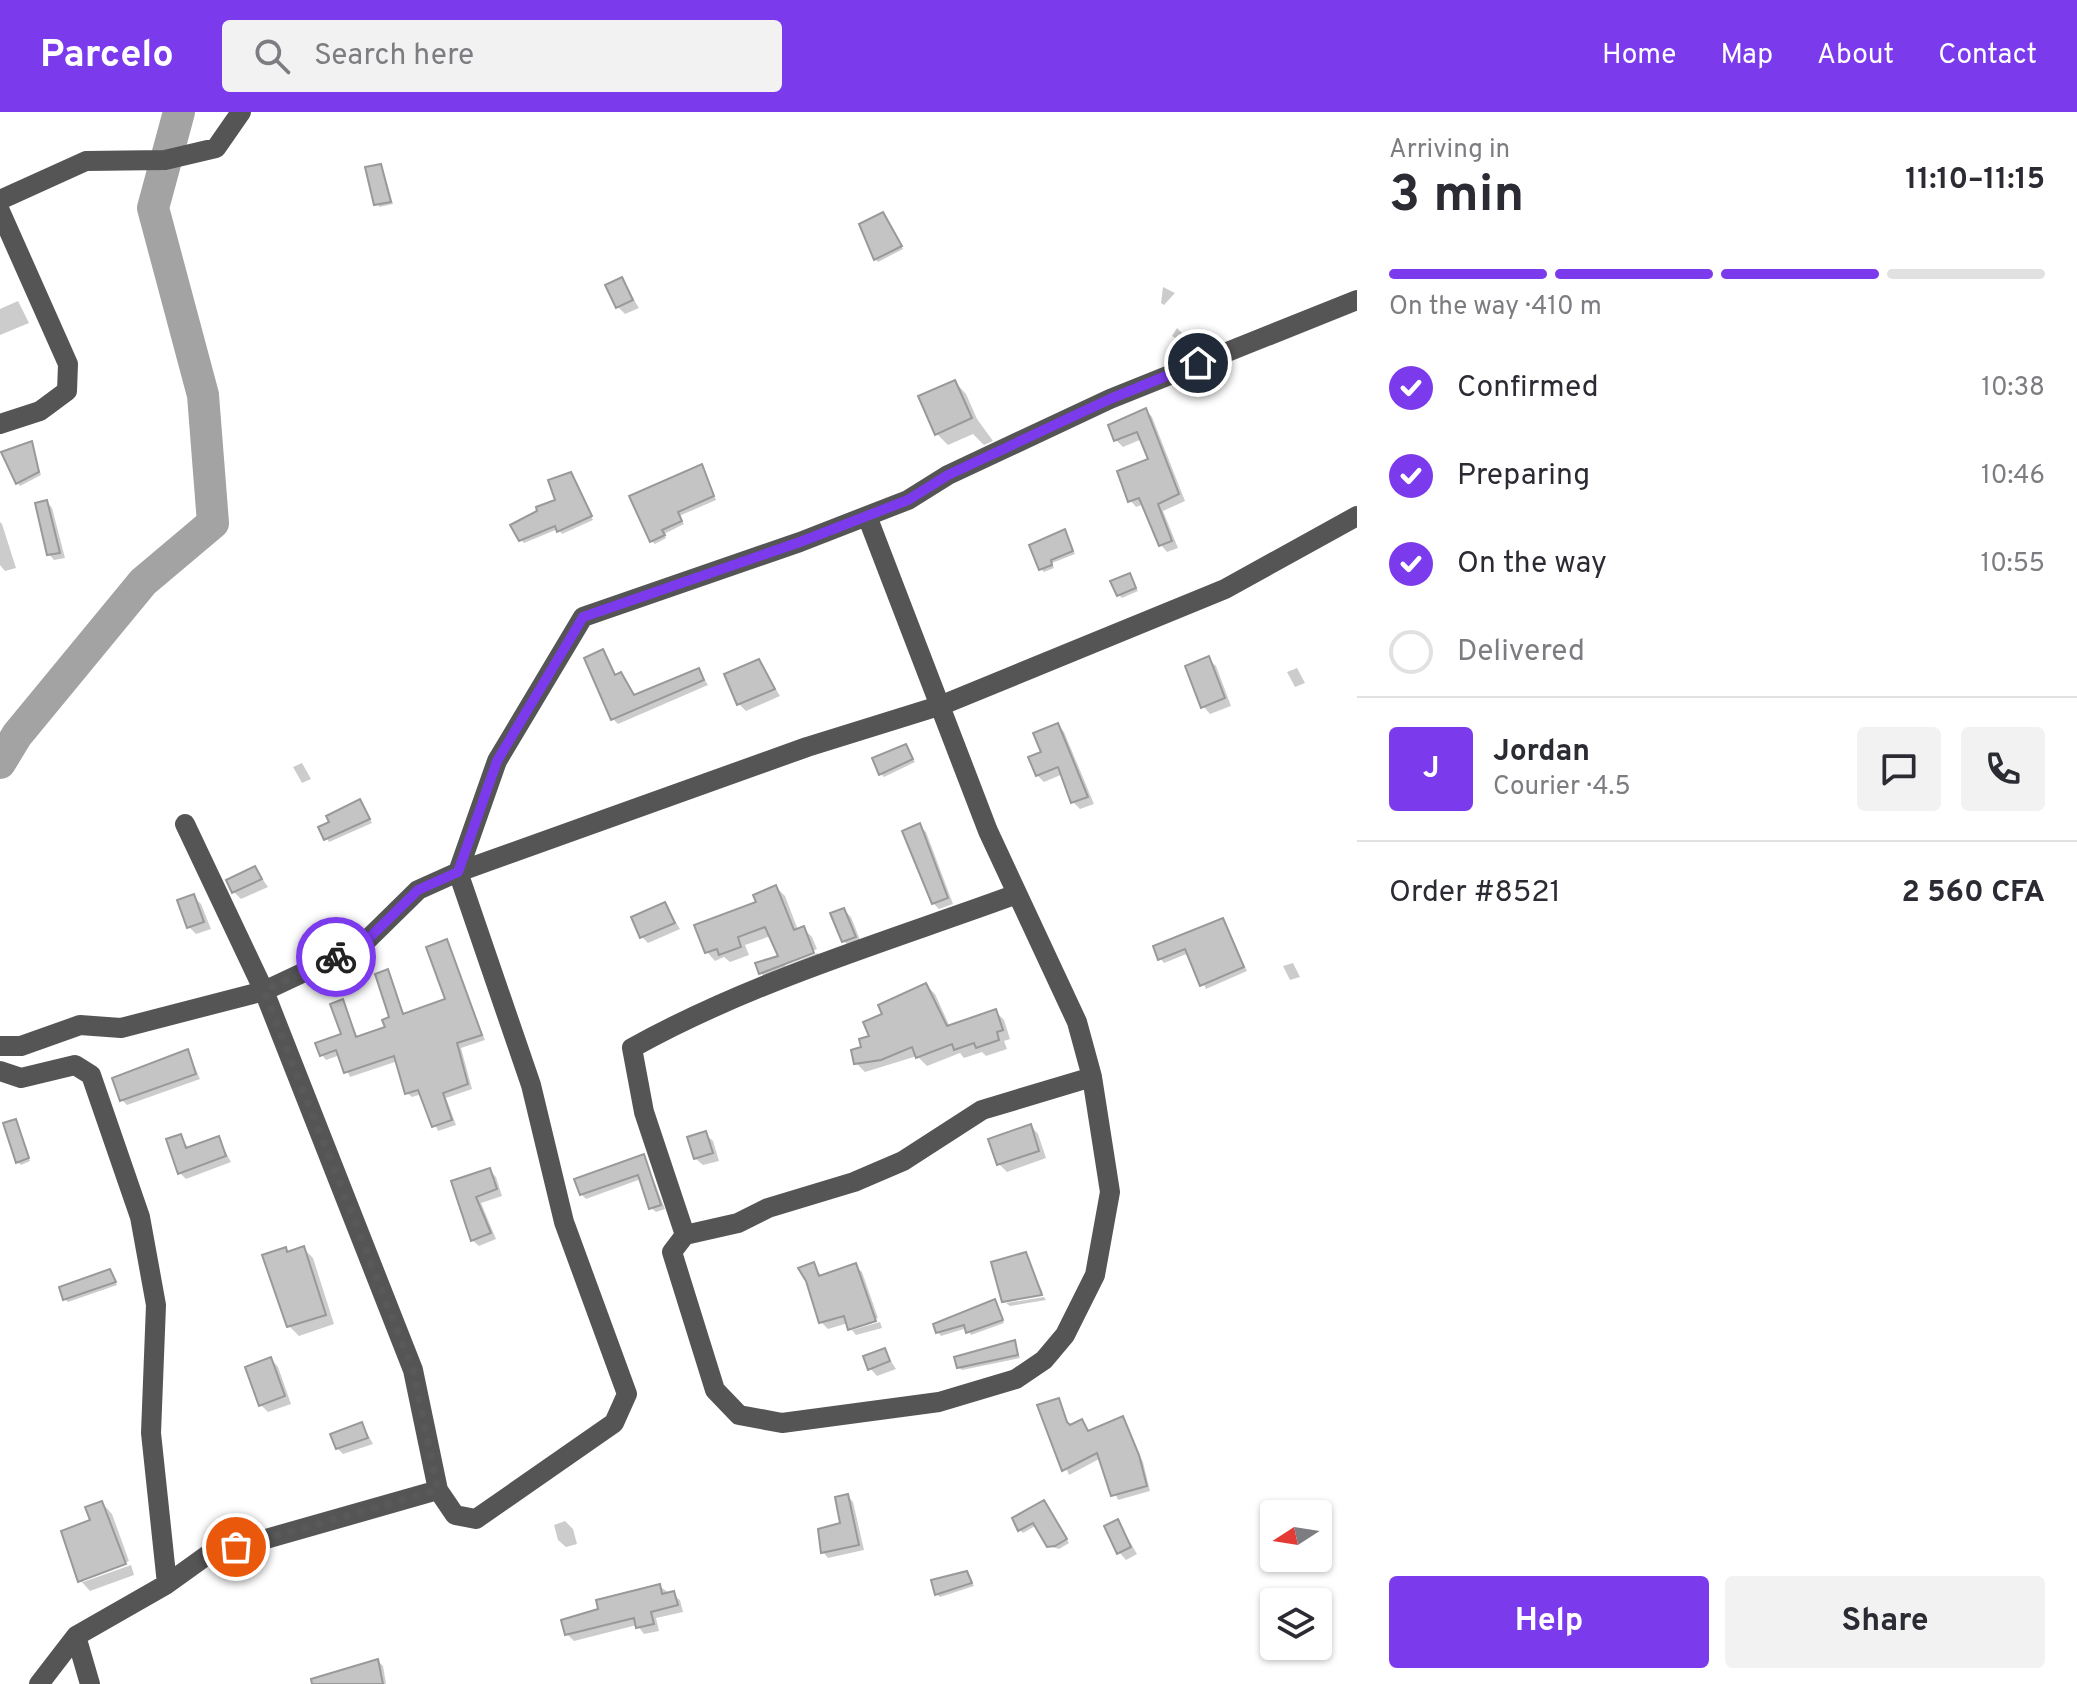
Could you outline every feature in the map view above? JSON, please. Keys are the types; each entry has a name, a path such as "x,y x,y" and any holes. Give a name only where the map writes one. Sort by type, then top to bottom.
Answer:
{"street":[{"path":"0,200 86,161 165,160 216,148 241,112"},
{"path":"0,211 68,364 67,391 40,411 0,424"},
{"path":"185,824 264,991 413,1370 438,1490 455,1515 476,1519 614,1423 627,1394 564,1222 531,1085 458,872 497,761 583,617 908,500 948,475 1110,399 1357,300"},
{"path":"867,516 988,831 1077,1022 1092,1077 1110,1192 1095,1275 1065,1335 1044,1360 1016,1379 939,1402 782,1423 739,1415 715,1390 672,1252 685,1235 738,1223 792,1199 854,1182 903,1161 982,1110 1092,1077"},
{"path":"0,1046 21,1046 80,1025 121,1028 264,991 362,945 418,890 458,872 807,747 942,705 1225,589 1357,516"},
{"path":"685,1235 644,1112 632,1048 666,1028 800,974 1017,894"},
{"path":"0,1071 21,1078 75,1065 91,1075 140,1217 156,1305 151,1433 167,1584"},
{"path":"39,1684 76,1636 167,1584 206,1556 438,1490"},
{"path":"76,1636 90,1684"}],"building":[{"path":"381,164 391,202 374,205 365,167"},
{"path":"883,212 902,246 874,260 859,224"},
{"path":"622,277 633,300 616,308 605,285"},
{"path":"955,380 972,418 935,435 918,396"},
{"path":"1146,408 1179,494 1158,504 1172,541 1159,546 1139,498 1128,502 1117,471 1148,459 1137,432 1114,441 1108,425"},
{"path":"32,441 39,472 16,484 1,452"},
{"path":"702,464 714,496 678,512 682,521 662,530 665,535 650,542 629,496"},
{"path":"571,472 592,516 557,532 555,526 519,541 510,525 537,511 536,507 555,500 548,480"},
{"path":"47,500 60,553 47,555 35,503"},
{"path":"1065,529 1073,551 1051,560 1052,565 1039,570 1029,545"},
{"path":"1130,573 1136,588 1117,596 1110,581"},
{"path":"603,649 615,675 621,672 634,695 699,668 704,680 611,720 584,658"},
{"path":"1209,656 1225,698 1201,708 1185,666"},
{"path":"759,659 775,689 737,705 724,674"},
{"path":"1058,723 1088,797 1071,803 1058,767 1036,776 1028,757 1041,752 1033,733"},
{"path":"906,744 913,759 879,775 872,758"},
{"path":"360,799 370,819 324,840 318,827 329,822 326,816"},
{"path":"920,823 948,898 932,904 902,831"},
{"path":"255,866 262,879 232,893 226,880"},
{"path":"776,885 794,930 804,926 814,953 759,974 755,963 778,956 765,927 738,937 741,947 719,955 717,949 705,953 694,925 756,902 753,895"},
{"path":"194,894 204,922 187,928 177,900"},
{"path":"665,902 675,923 640,938 631,917"},
{"path":"844,908 856,937 842,942 830,913"},
{"path":"1223,918 1244,967 1200,986 1185,949 1158,960 1153,946"},
{"path":"447,939 482,1035 457,1043 468,1084 443,1093 452,1120 432,1127 418,1090 405,1094 394,1056 344,1073 336,1050 320,1056 315,1043 341,1034 330,1004 343,999 356,1037 385,1027 382,1020 389,1017 375,974 388,969 403,1014 445,999 426,947"},
{"path":"926,983 947,1026 996,1009 1003,1030 997,1032 999,1040 976,1048 974,1043 954,1050 952,1044 916,1058 912,1047 881,1060 854,1064 851,1050 861,1047 859,1039 869,1036 863,1022 882,1014 878,1005"},
{"path":"188,1049 196,1074 120,1101 112,1078"},
{"path":"16,1119 29,1158 16,1163 3,1123"},
{"path":"1031,1124 1039,1151 997,1165 988,1139"},
{"path":"706,1131 713,1153 694,1159 687,1137"},
{"path":"181,1134 186,1148 219,1136 226,1156 178,1174 166,1139"},
{"path":"644,1154 661,1205 649,1209 638,1175 580,1195 574,1179"},
{"path":"490,1168 497,1189 476,1197 491,1233 471,1241 451,1181"},
{"path":"304,1246 326,1315 287,1327 262,1255 286,1247 287,1252"},
{"path":"1026,1252 1042,1295 1002,1302 991,1262"},
{"path":"814,1262 819,1276 856,1263 876,1321 848,1330 844,1316 819,1323 806,1281 798,1268"},
{"path":"110,1269 116,1282 63,1300 59,1287"},
{"path":"995,1299 1003,1320 966,1333 964,1325 936,1333 933,1324"},
{"path":"1015,1340 1018,1355 957,1368 954,1357"},
{"path":"885,1348 890,1361 868,1370 863,1356"},
{"path":"271,1357 285,1396 259,1406 245,1367"},
{"path":"1059,1398 1067,1422 1070,1425 1082,1419 1088,1431 1123,1416 1139,1455 1147,1486 1111,1496 1097,1453 1062,1471 1037,1405"},
{"path":"362,1422 368,1438 336,1449 330,1434"},
{"path":"848,1494 859,1545 821,1553 818,1529 840,1523 835,1497"},
{"path":"1044,1500 1067,1539 1055,1546 1047,1547 1033,1523 1018,1531 1012,1518"},
{"path":"102,1501 126,1564 78,1582 61,1531 90,1520 85,1507"},
{"path":"1118,1519 1131,1547 1117,1554 1104,1526"},
{"path":"967,1571 972,1583 935,1595 931,1580"},
{"path":"660,1584 662,1594 674,1591 678,1605 651,1612 654,1624 636,1628 634,1618 565,1635 561,1620 598,1609 596,1600"},
{"path":"378,1659 383,1684 312,1684 311,1679"}],"waterway":[{"path":"0,763 17,735 143,582 213,523 203,395 153,208 179,112"}],"way so far":[{"path":"236,1547 438,1490 413,1370 264,991 336,957"}],"route":[{"path":"336,957 362,945 418,890 458,872 497,761 583,617 800,542 908,500 948,475 1110,399 1198,363"}]}
